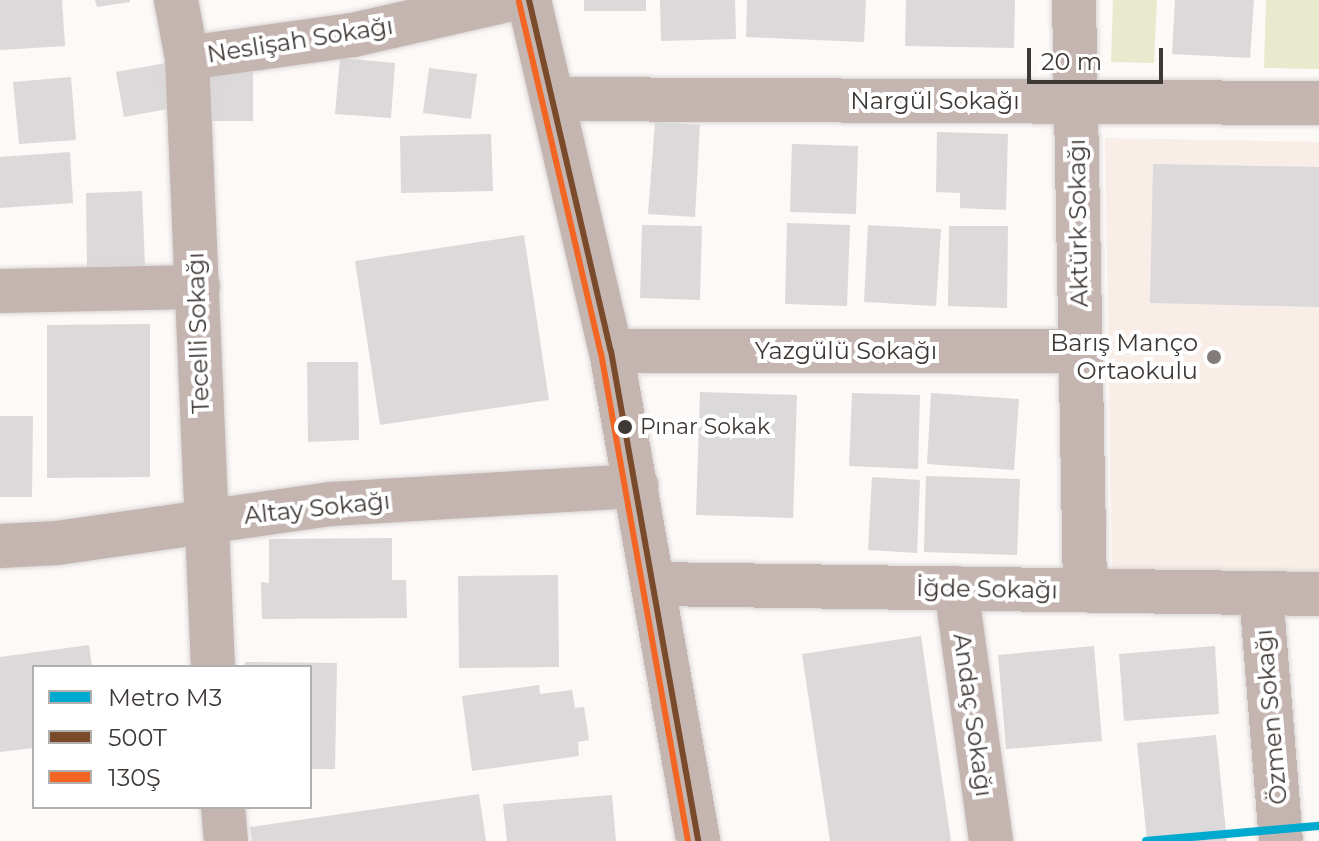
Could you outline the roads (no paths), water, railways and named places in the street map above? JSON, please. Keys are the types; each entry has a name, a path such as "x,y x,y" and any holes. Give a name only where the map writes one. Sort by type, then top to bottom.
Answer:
{"street":[{"name":"Tecelli Sokağı","path":"176,0 187,58 198,287 203,519 213,665"},
{"name":"Neslişah Sokağı","path":"187,58 353,35 507,0"},
{"path":"529,0 611,351 698,841"},
{"name":"Aktürk Sokağı","path":"1074,0 1085,590"},
{"name":"Nargül Sokağı","path":"552,99 1319,103"},
{"path":"0,291 198,287"},
{"name":"Yazgülü Sokağı","path":"611,351 1080,351"},
{"name":"Altay Sokağı","path":"0,546 57,543 203,519 332,504 636,486"},
{"name":"İğde Sokağı","path":"654,584 1319,594"},
{"name":"Andaç Sokağı","path":"956,588 991,841"},
{"name":"Özmen Sokağı","path":"1261,593 1281,841"},
{"path":"223,809 226,841"}],"metro line":[{"name":"M3","path":"1146,841 1319,826"}],"place":[{"name":"Barış Manço Ortaokulu","path":"1214,357"},
{"name":"Pınar Sokak","path":"625,427"}]}
